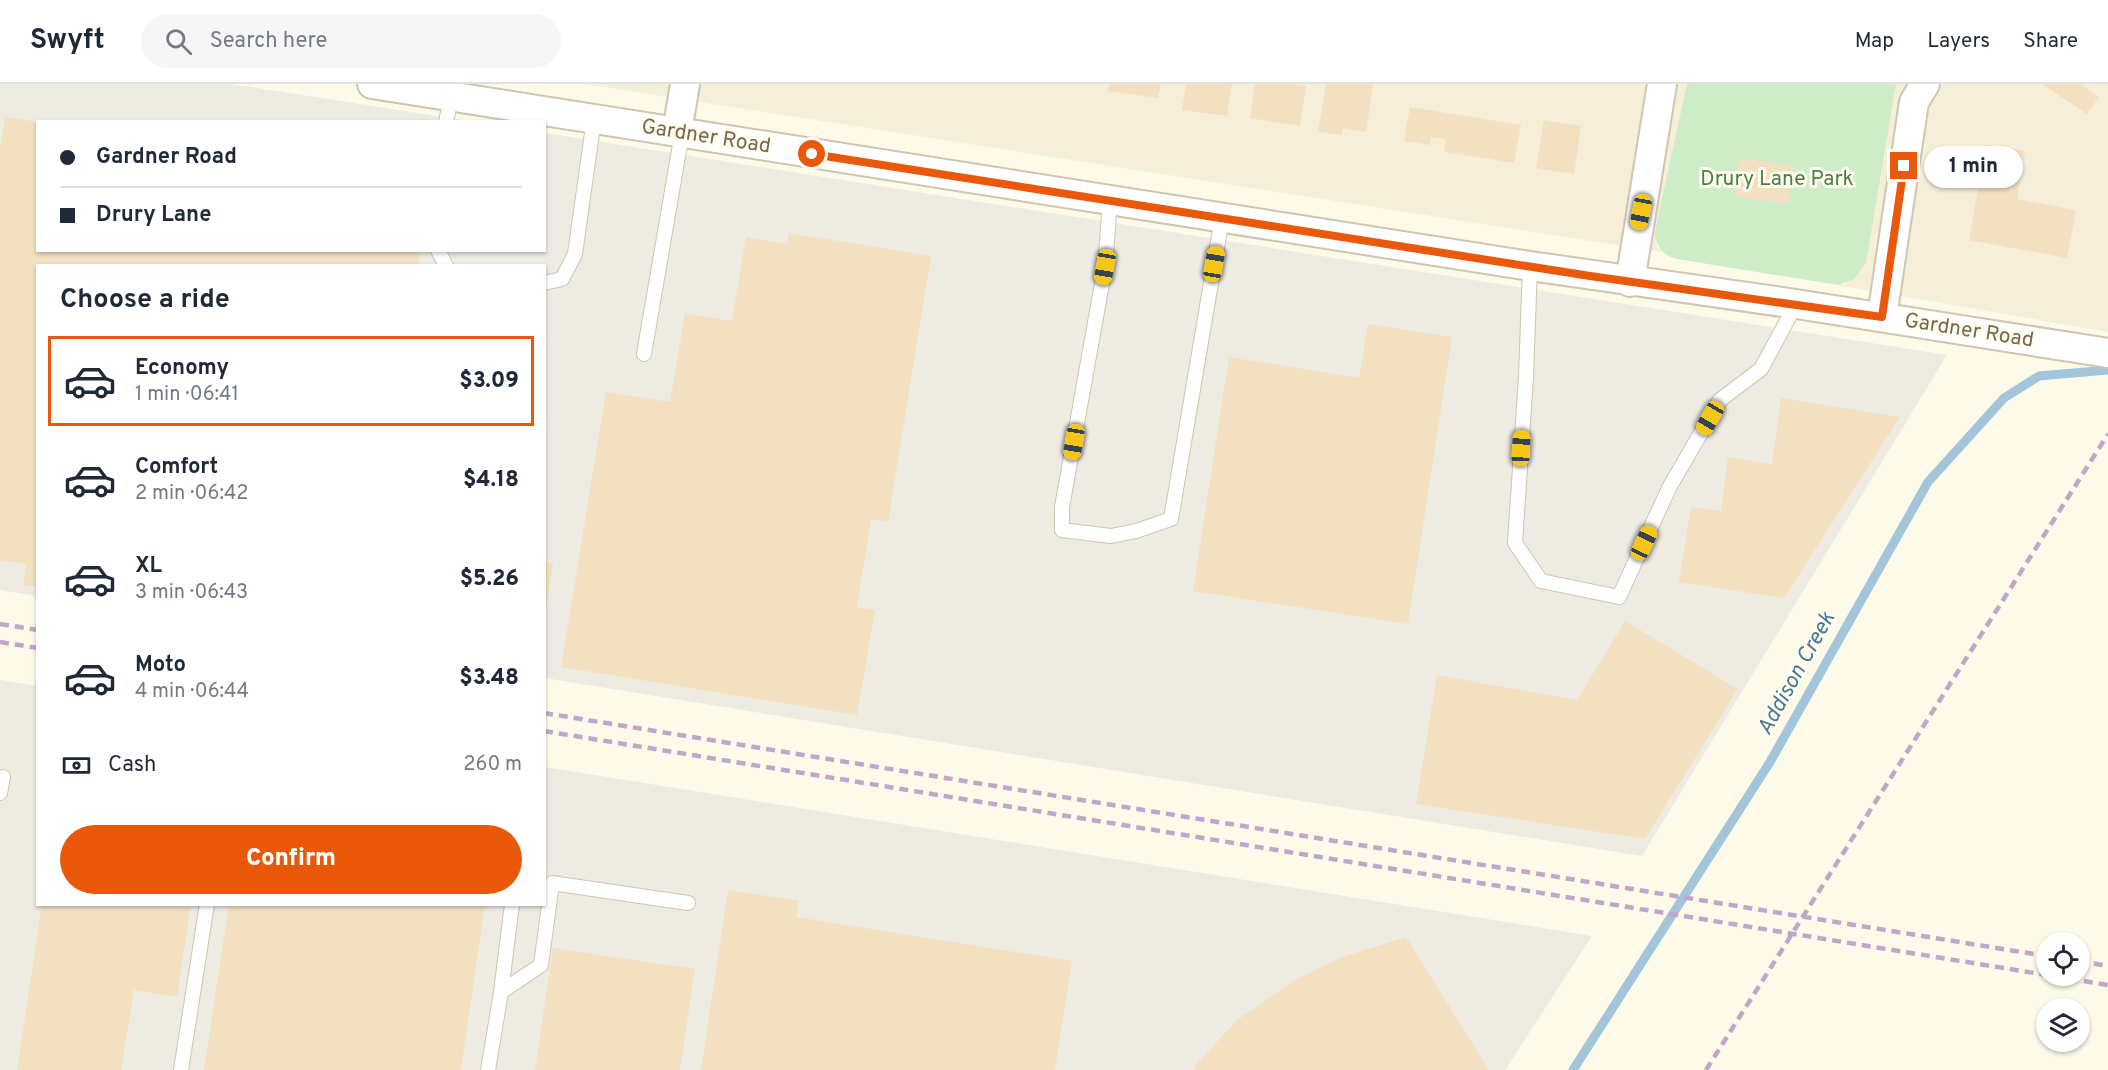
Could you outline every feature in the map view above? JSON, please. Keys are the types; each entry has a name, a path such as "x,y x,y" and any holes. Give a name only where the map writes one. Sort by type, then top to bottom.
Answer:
{"street":[{"name":"Gardner Road","path":"372,84 449,109 594,120 1630,282 1796,304 2108,353"},
{"path":"680,133 685,84"},
{"path":"1630,282 1662,84"},
{"path":"1882,317 1914,102 1925,84"}],"lane":[{"path":"546,283 562,279 575,254 594,120"},
{"path":"644,354 680,133"},
{"path":"1110,201 1105,267 1062,507 1062,530 1111,536 1136,531 1171,519 1222,218"},
{"path":"1530,266 1526,377 1515,543 1541,581 1619,597 1669,488 1720,400 1761,369 1796,304"},
{"path":"0,793 3,777"},
{"path":"501,992 541,965 552,884 688,903"},
{"path":"181,1070 207,906"},
{"path":"488,1070 512,906"}],"shaded area":[{"path":"0,84 232,84 463,120 36,120 36,252 546,252 546,133 1947,355 1642,856 546,678 546,264 36,264 36,596 0,590"},
{"path":"585,84 1687,84 1655,230 1657,246 1662,252"},
{"path":"1896,84 2108,84 2108,332 1838,285 1846,284"},
{"path":"0,680 36,686 36,906 546,906 546,767 1592,936 1505,1070 0,1070"}],"green space":[{"name":"Drury Lane Park","path":"1687,84 1896,84 1866,263 1854,279 1838,285 1677,259 1660,249 1656,241 1655,230"}],"building":[{"path":"1109,84 1161,84 1158,98 1108,91"},
{"path":"1186,84 1232,84 1227,116 1182,110"},
{"path":"1255,84 1306,86 1300,126 1250,118"},
{"path":"1326,84 1373,84 1366,132 1343,128 1342,135 1318,132"},
{"path":"2042,84 2080,84 2099,97 2087,114"},
{"path":"1410,107 1521,125 1514,163 1444,152 1446,139 1431,137 1430,145 1404,141"},
{"path":"5,117 36,122 36,252 420,252 418,264 36,264 36,587 23,585 26,564 0,560 0,148"},
{"path":"1544,120 1581,126 1574,174 1536,168"},
{"path":"1986,145 2025,151 2017,199 2076,210 2067,258 1969,240"},
{"path":"1740,158 1794,166 1788,204 1735,196"},
{"path":"789,233 931,256 888,522 871,519 857,607 875,610 857,715 561,667 606,392 670,402 685,313 732,321 746,237 787,244"},
{"path":"1368,324 1452,337 1408,624 1193,591 1229,357 1359,378"},
{"path":"1781,398 1900,417 1784,598 1679,582 1691,507 1721,511 1728,457 1772,464"},
{"path":"546,561 553,563 546,606"},
{"path":"1625,621 1738,689 1645,839 1416,804 1437,675 1577,700"},
{"path":"728,890 799,901 796,917 1072,961 1055,1070 701,1070"},
{"path":"42,906 191,906 177,997 134,990 121,1070 17,1070"},
{"path":"229,906 485,906 461,1070 204,1070"},
{"path":"1406,937 1489,1070 1195,1070 1193,1068 1236,1021 1296,979 1342,957"},
{"path":"553,948 695,969 680,1070 535,1070"}],"waterway":[{"name":"Addison Creek","path":"1573,1070 1770,762 1928,482 2004,398 2039,376 2108,370"}],"railway":[{"path":"1706,1070 2108,434"},
{"path":"0,624 36,630"},
{"path":"0,642 36,648"},
{"path":"546,713 2036,954"},
{"path":"546,731 2108,985"},
{"path":"2090,963 2108,966"}],"route":[{"path":"812,154 1590,276 1882,317 1904,166"}]}
